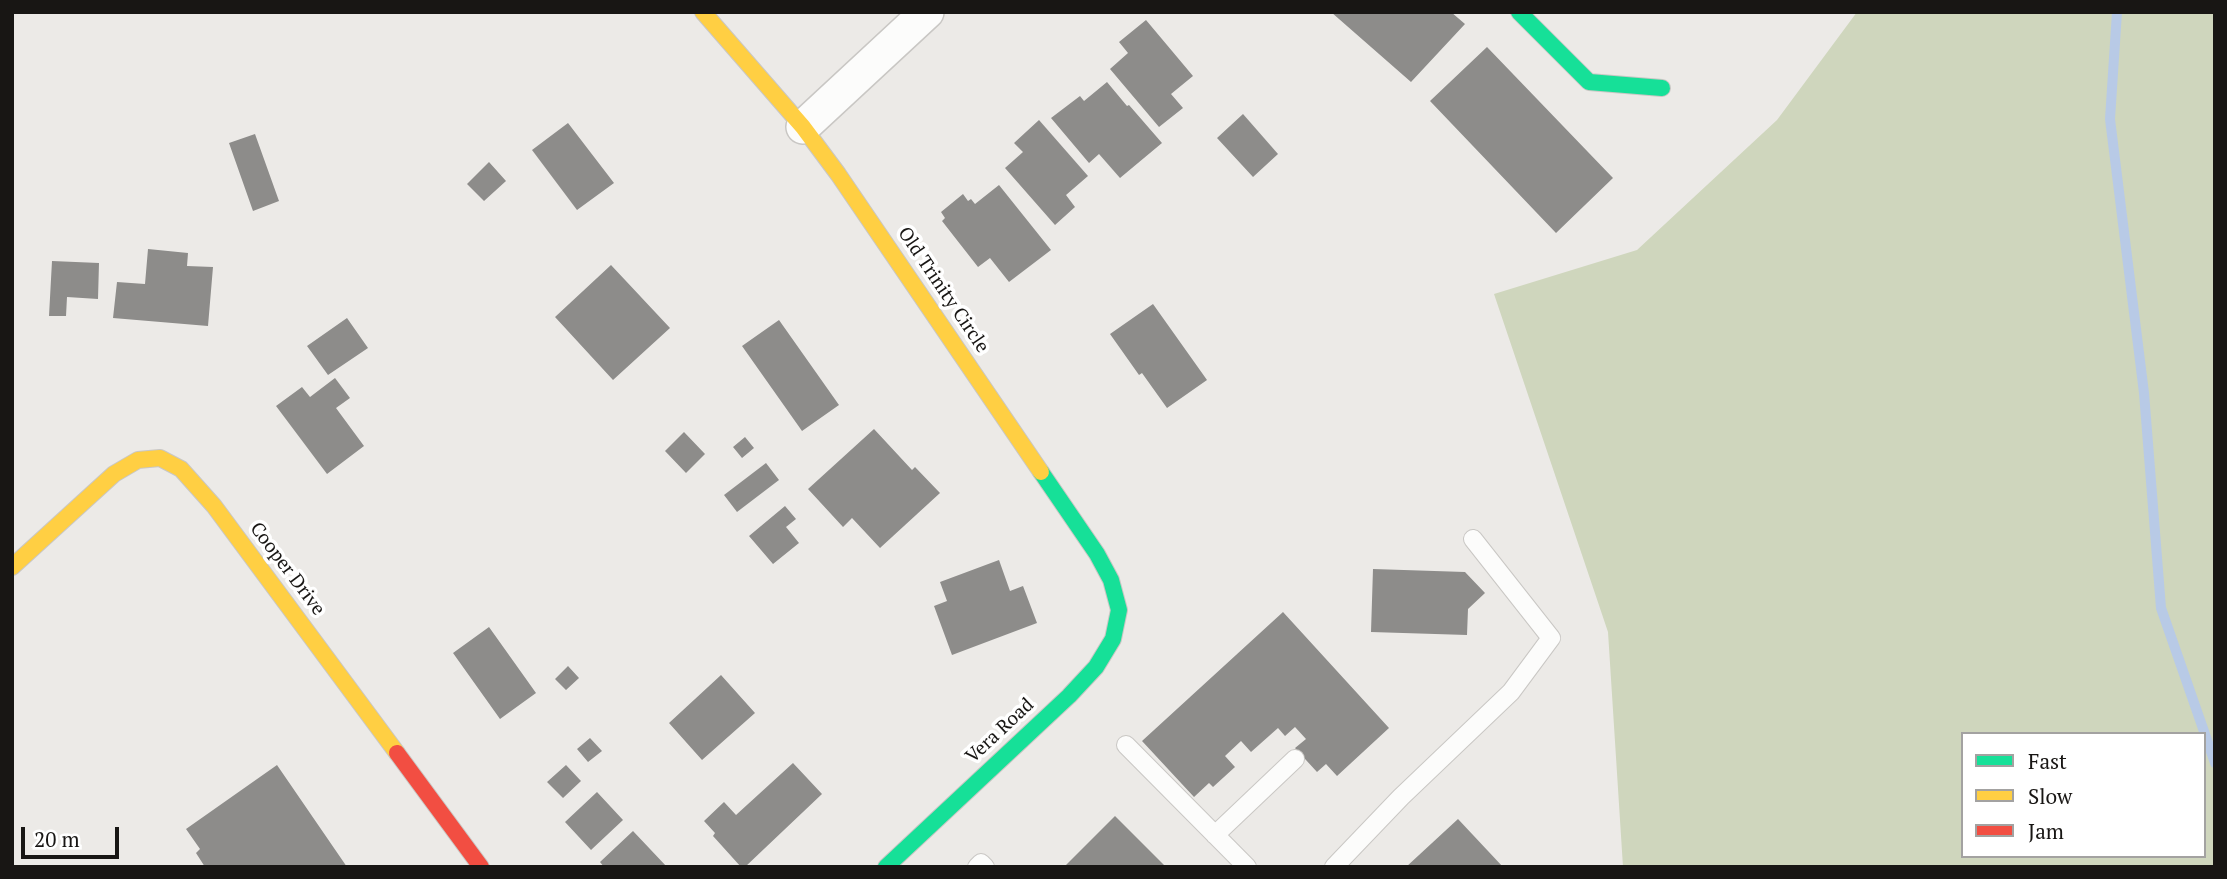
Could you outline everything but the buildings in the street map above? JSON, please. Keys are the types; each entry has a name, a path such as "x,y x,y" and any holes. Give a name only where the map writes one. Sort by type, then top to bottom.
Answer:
{"street":[{"name":"Old Trinity Circle","path":"703,12 803,127 838,174 1097,554 1111,580 1119,610"},
{"path":"803,127 927,12"},
{"path":"1518,12 1589,82 1662,88"},
{"name":"Cooper Drive","path":"12,567 114,474 138,460 160,458 181,469 214,506 481,867"},
{"name":"Vera Road","path":"886,867 1069,696 1096,667 1113,639 1119,610"}],"lane":[{"path":"1334,867 1401,797 1511,692 1551,638 1473,539"},
{"path":"1126,745 1247,867"},
{"path":"1215,835 1295,759"},
{"path":"976,867 981,863 985,867"}],"green space":[{"path":"1857,12 2215,12 2215,867 1623,867 1608,632 1494,294 1637,250 1777,120"}],"waterway":[{"path":"2117,12 2110,119 2144,393 2161,608 2204,732"},
{"path":"2206,737 2215,763"}],"traffic: fast":[{"path":"1519,12 1589,82 1662,88"},
{"path":"886,867 1069,696 1096,667 1113,639 1119,610 1111,580 1097,554 1041,472"}],"traffic: slow":[{"path":"703,12 803,127 838,174 1041,472"},
{"path":"12,567 114,474 138,460 160,458 181,469 214,506 397,753"}],"traffic: jam":[{"path":"397,753 481,867"}]}
